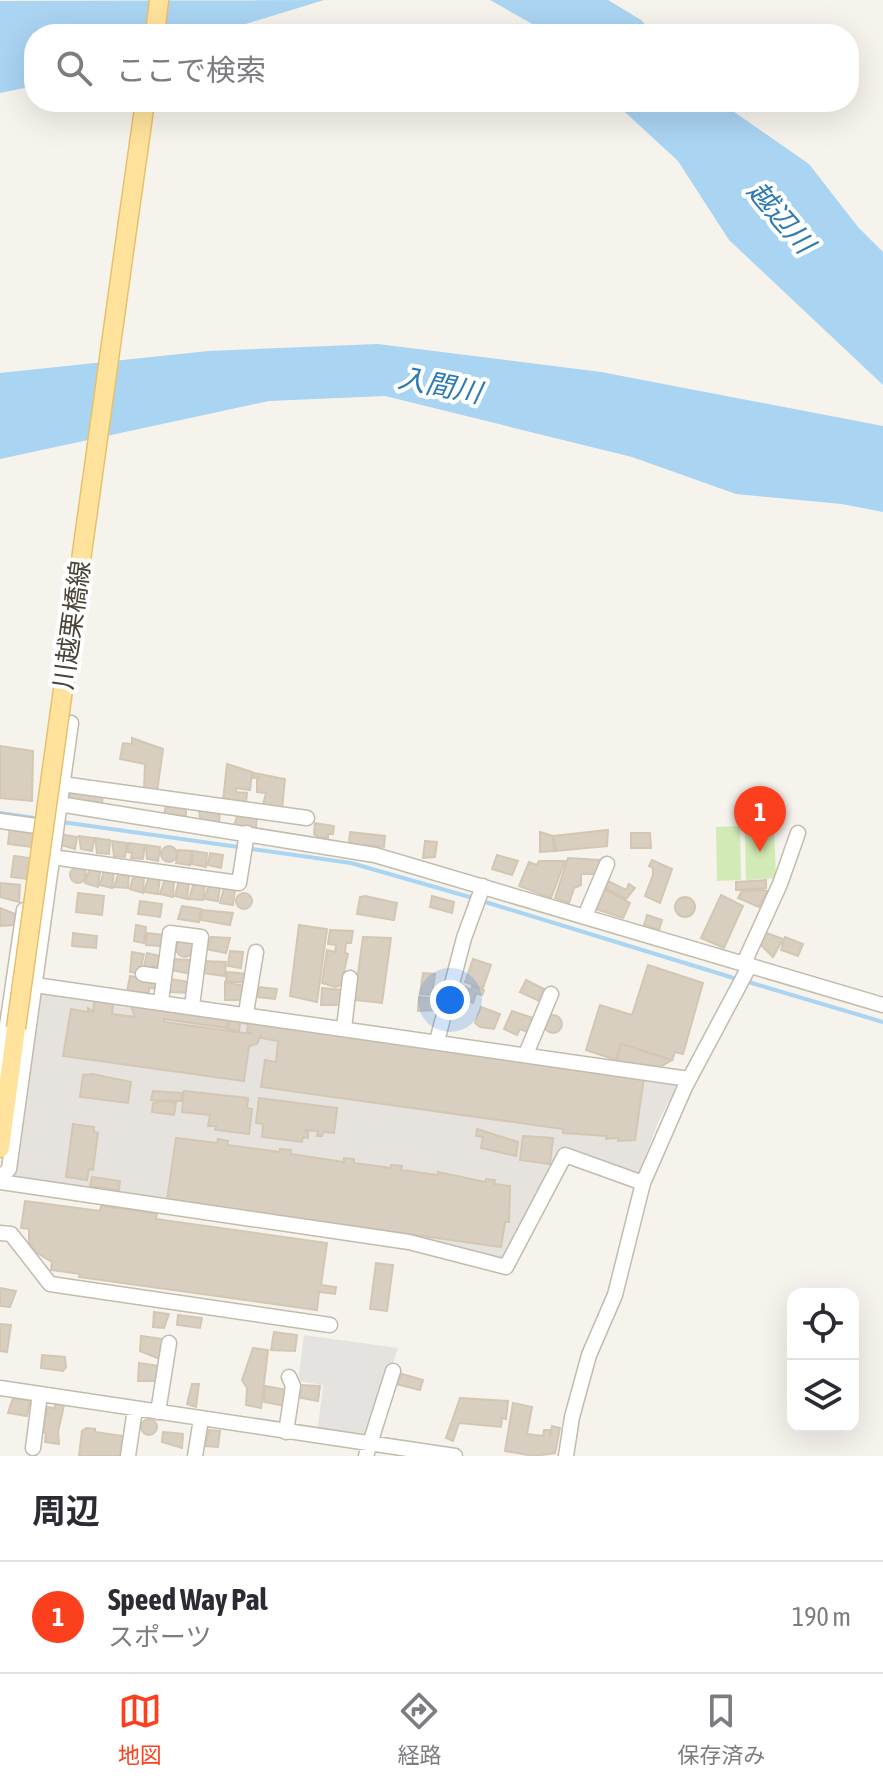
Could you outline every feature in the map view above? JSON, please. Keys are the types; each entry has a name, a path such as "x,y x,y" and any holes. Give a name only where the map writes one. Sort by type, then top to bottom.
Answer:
{"main road":[{"path":"156,24 159,0"},
{"name":"川越栗橋線","path":"0,1148 144,112"}],"street":[{"path":"0,1180 9,1169 71,723"},
{"path":"62,784 307,818"},
{"path":"59,804 375,855 883,1005"},
{"path":"0,821 56,829"},
{"path":"52,857 239,883 247,833"},
{"path":"566,1456 586,1368 615,1295 643,1183 689,1079 747,964 798,833"},
{"path":"585,916 607,864"},
{"path":"0,1073 6,979 24,909 30,899 49,885"},
{"path":"437,1041 464,938 483,886"},
{"path":"161,1001 170,933 201,937 192,1006"},
{"path":"246,1013 256,952"},
{"path":"143,974 164,977"},
{"path":"344,1028 350,978"},
{"path":"35,985 689,1079"},
{"path":"526,1054 551,994"},
{"path":"309,1023 311,1006"},
{"path":"0,1180 409,1242 506,1267 565,1155 643,1183"},
{"path":"0,1233 11,1234 50,1284 330,1325"},
{"path":"158,1412 169,1343"},
{"path":"368,1450 393,1371"},
{"path":"286,1432 293,1386 289,1377"},
{"path":"0,1388 286,1432 368,1450 455,1456"},
{"path":"33,1448 40,1394"},
{"path":"128,1456 135,1409"},
{"path":"195,1456 201,1419"}],"shaded area":[{"path":"38,988 681,1079 659,1120 637,1177 560,1147 505,1260 18,1177 12,1172"},
{"path":"304,1335 398,1348 369,1434 318,1427 323,1385 298,1381"}],"green space":[{"path":"740,826 741,880 717,881 716,827"},
{"path":"745,826 774,826 776,878 746,880"}],"water":[{"path":"324,0 246,24 24,24 24,88 0,93 0,1"},
{"path":"490,0 608,0 645,24 532,24"},
{"name":"越辺川","path":"625,112 734,112 809,164 858,227 883,252 883,385 729,240 678,161"},
{"name":"入間川","path":"378,344 601,372 883,426 883,512 842,504 736,494 632,457 385,396 269,401 0,459 0,373 208,351"}],"building":[{"path":"132,738 163,749 157,792 144,791 145,764 120,759 123,743 132,744"},
{"path":"0,746 33,751 32,801 0,798"},
{"path":"227,764 252,772 250,790 236,788 236,792 247,793 246,803 223,801"},
{"path":"254,773 285,779 282,809 263,805 266,793 257,792 257,779 260,777 253,778"},
{"path":"71,789 103,794 102,803 69,802"},
{"path":"167,803 186,807 186,816 164,814"},
{"path":"199,808 220,810 219,822 200,820"},
{"path":"238,813 257,815 256,828 234,826"},
{"path":"315,823 334,826 333,834 328,834 328,838 318,837 314,834"},
{"path":"10,827 34,831 31,847 8,844"},
{"path":"608,830 607,846 556,851 554,836"},
{"path":"350,832 385,836 384,847 349,844"},
{"path":"540,832 553,836 554,851 540,852"},
{"path":"631,833 650,833 651,848 631,848"},
{"path":"60,834 77,837 75,849 61,845"},
{"path":"79,836 94,838 92,851 81,849"},
{"path":"95,838 110,840 109,854 97,853"},
{"path":"112,841 127,843 125,857 114,856"},
{"path":"425,841 437,842 435,857 423,858"},
{"path":"129,843 145,845 143,859 131,858 132,853 127,852"},
{"path":"146,845 160,847 158,861 147,859"},
{"path":"169,846 175,848 175,860 169,862 163,860 161,854 163,848"},
{"path":"178,850 192,851 190,865 176,863"},
{"path":"193,851 207,853 206,867 192,864"},
{"path":"210,853 223,855 221,868 208,865"},
{"path":"497,855 518,861 512,875 492,869"},
{"path":"14,856 30,858 27,879 11,877"},
{"path":"568,858 600,860 598,874 581,874 581,885 574,888 569,903 555,898"},
{"path":"652,860 672,869 660,903 645,896 653,875 653,868 649,866"},
{"path":"539,861 565,861 551,898 519,886 529,862 537,865"},
{"path":"78,867 86,875 78,883 70,875"},
{"path":"90,868 100,871 98,887 85,883"},
{"path":"104,870 114,871 112,888 100,885"},
{"path":"119,871 129,874 128,888 114,887"},
{"path":"134,873 144,875 143,893 130,889"},
{"path":"149,876 160,877 158,894 144,892"},
{"path":"165,878 174,880 173,897 160,894"},
{"path":"179,880 189,882 187,899 175,896"},
{"path":"766,880 766,888 736,890 736,882"},
{"path":"608,881 626,890 629,884 635,888 626,899 605,888"},
{"path":"194,882 205,884 203,900 189,899"},
{"path":"0,883 20,885 19,902 0,897"},
{"path":"209,885 220,886 218,901 204,899"},
{"path":"224,888 235,890 233,905 220,903"},
{"path":"603,889 630,903 623,918 596,909"},
{"path":"742,891 767,891 759,907 738,898"},
{"path":"78,893 104,896 102,915 76,912"},
{"path":"244,893 252,901 244,909 236,901"},
{"path":"721,895 743,906 724,948 701,938"},
{"path":"432,896 454,902 452,913 430,907"},
{"path":"360,897 397,903 394,920 357,914"},
{"path":"685,897 692,900 695,907 692,914 685,917 678,914 675,907 678,900"},
{"path":"140,901 162,904 160,917 138,914"},
{"path":"182,906 201,909 199,922 178,919"},
{"path":"0,908 15,914 14,925 0,926"},
{"path":"202,910 233,913 230,925 201,920"},
{"path":"647,915 662,920 659,930 644,925"},
{"path":"136,925 146,927 144,943 134,941"},
{"path":"299,925 327,929 317,1002 290,996"},
{"path":"330,930 353,931 351,943 346,943 345,953 348,954 341,985 335,987 322,983 327,950 335,952 336,945 328,944"},
{"path":"764,932 783,939 773,957 759,943"},
{"path":"73,933 97,936 96,948 72,946"},
{"path":"147,933 165,935 161,946 146,945"},
{"path":"211,937 230,938 226,953 206,949"},
{"path":"363,937 391,938 382,1003 356,1000"},
{"path":"785,937 803,944 798,956 781,950"},
{"path":"185,939 194,948 185,957 176,948"},
{"path":"230,951 243,952 241,968 228,966"},
{"path":"132,952 144,954 140,971 136,973 130,972"},
{"path":"147,953 160,956 159,967 153,966 152,972 143,971"},
{"path":"172,959 190,960 191,974 171,970"},
{"path":"473,959 491,965 483,988 465,982"},
{"path":"203,961 226,962 225,976 204,973"},
{"path":"648,965 703,983 683,1054 675,1052 672,1060 621,1044 616,1060 586,1050 600,1005 632,1015"},
{"path":"227,972 248,974 247,983 226,981"},
{"path":"423,973 435,974 432,995 420,994"},
{"path":"130,976 158,980 157,989 149,988 149,993 127,992"},
{"path":"170,979 190,982 189,993 170,992 170,987 167,987"},
{"path":"526,980 544,989 539,1001 520,992"},
{"path":"225,982 245,986 244,1000 225,1000"},
{"path":"459,983 471,990 472,986 484,990 482,995 476,993 473,1003 457,998"},
{"path":"259,987 277,989 275,999 258,997"},
{"path":"322,988 343,990 339,1005 321,1005"},
{"path":"95,996 114,999 112,1014 135,1017 131,1006 228,1017 227,1028 164,1019 164,1022 252,1034 247,1032 248,1024 240,1023 239,1031 228,1029 230,1017 644,1077 635,1140 618,1141 619,1138 606,1139 607,1136 563,1133 563,1129 261,1087 265,1060 276,1062 278,1041 261,1038 261,1035 257,1044 249,1046 244,1081 63,1056 71,1009 88,1012 88,1008 93,1012"},
{"path":"419,997 439,999 438,1010 418,1011"},
{"path":"481,1007 500,1014 494,1029 475,1023"},
{"path":"512,1011 536,1019 529,1033 520,1029 517,1035 504,1029"},
{"path":"553,1015 562,1024 553,1033 544,1024"},
{"path":"621,1044 672,1060 660,1067 621,1063 617,1058"},
{"path":"83,1075 131,1082 128,1103 80,1097"},
{"path":"153,1091 182,1093 181,1101 151,1100"},
{"path":"184,1091 248,1098 247,1108 252,1109 249,1134 215,1130 216,1126 208,1126 210,1115 182,1112"},
{"path":"259,1098 337,1108 334,1133 323,1132 322,1136 317,1136 318,1131 304,1130 308,1132 308,1138 303,1137 302,1142 262,1137 263,1124 256,1123"},
{"path":"153,1103 176,1103 174,1115 152,1112"},
{"path":"73,1124 94,1127 94,1132 98,1133 93,1170 89,1169 87,1180 66,1177"},
{"path":"477,1129 518,1142 516,1156 481,1148 483,1137 476,1136"},
{"path":"523,1136 553,1138 550,1164 520,1160"},
{"path":"176,1138 217,1143 218,1139 228,1141 227,1145 280,1152 280,1149 291,1150 291,1154 344,1162 344,1158 354,1159 354,1163 391,1168 391,1165 402,1166 401,1170 438,1175 438,1172 485,1182 486,1179 495,1180 494,1184 510,1186 509,1222 505,1222 501,1247 167,1200"},
{"path":"92,1177 120,1181 119,1190 90,1186"},
{"path":"25,1201 100,1211 101,1206 126,1209 157,1214 156,1219 327,1243 321,1285 336,1287 335,1294 319,1292 317,1310 79,1277 80,1274 51,1270 52,1262 34,1251 29,1242 29,1229 21,1228"},
{"path":"376,1263 393,1265 387,1311 370,1309"},
{"path":"0,1288 16,1291 10,1307 0,1306"},
{"path":"154,1312 169,1314 164,1328 153,1327"},
{"path":"178,1315 202,1318 200,1328 177,1325"},
{"path":"0,1324 11,1325 7,1352 0,1351"},
{"path":"274,1332 297,1335 295,1351 271,1350"},
{"path":"141,1336 163,1339 160,1359 140,1351"},
{"path":"253,1348 268,1350 261,1408 246,1405 247,1388 242,1380"},
{"path":"42,1355 65,1357 66,1367 63,1371 41,1368"},
{"path":"139,1363 160,1366 158,1381 138,1381"},
{"path":"402,1374 423,1380 420,1390 396,1384"},
{"path":"192,1384 199,1384 196,1407 187,1404"},
{"path":"297,1385 320,1386 318,1401 296,1397"},
{"path":"265,1386 288,1390 286,1406 264,1402"},
{"path":"13,1398 30,1401 27,1416 8,1413"},
{"path":"460,1398 508,1401 506,1419 502,1418 501,1427 459,1423 453,1441 446,1438"},
{"path":"513,1403 532,1407 527,1434 543,1436 544,1430 550,1430 550,1437 552,1426 560,1428 555,1453 534,1456 505,1451"},
{"path":"55,1404 64,1405 58,1432 59,1444 45,1442 46,1433 43,1432 47,1407 55,1408"},
{"path":"146,1419 152,1419 157,1427 155,1433 146,1435 141,1430 141,1424"},
{"path":"86,1428 123,1436 120,1456 79,1456 82,1431"},
{"path":"209,1430 220,1431 218,1447 205,1446"},
{"path":"163,1432 183,1434 182,1448 162,1442"}],"waterway":[{"path":"0,813 41,819"},
{"path":"62,822 351,863 473,898"},
{"path":"482,901 737,979"},
{"path":"745,981 883,1022"}],"place":[{"name":"Speed Way Pal","path":"760,852"}]}
